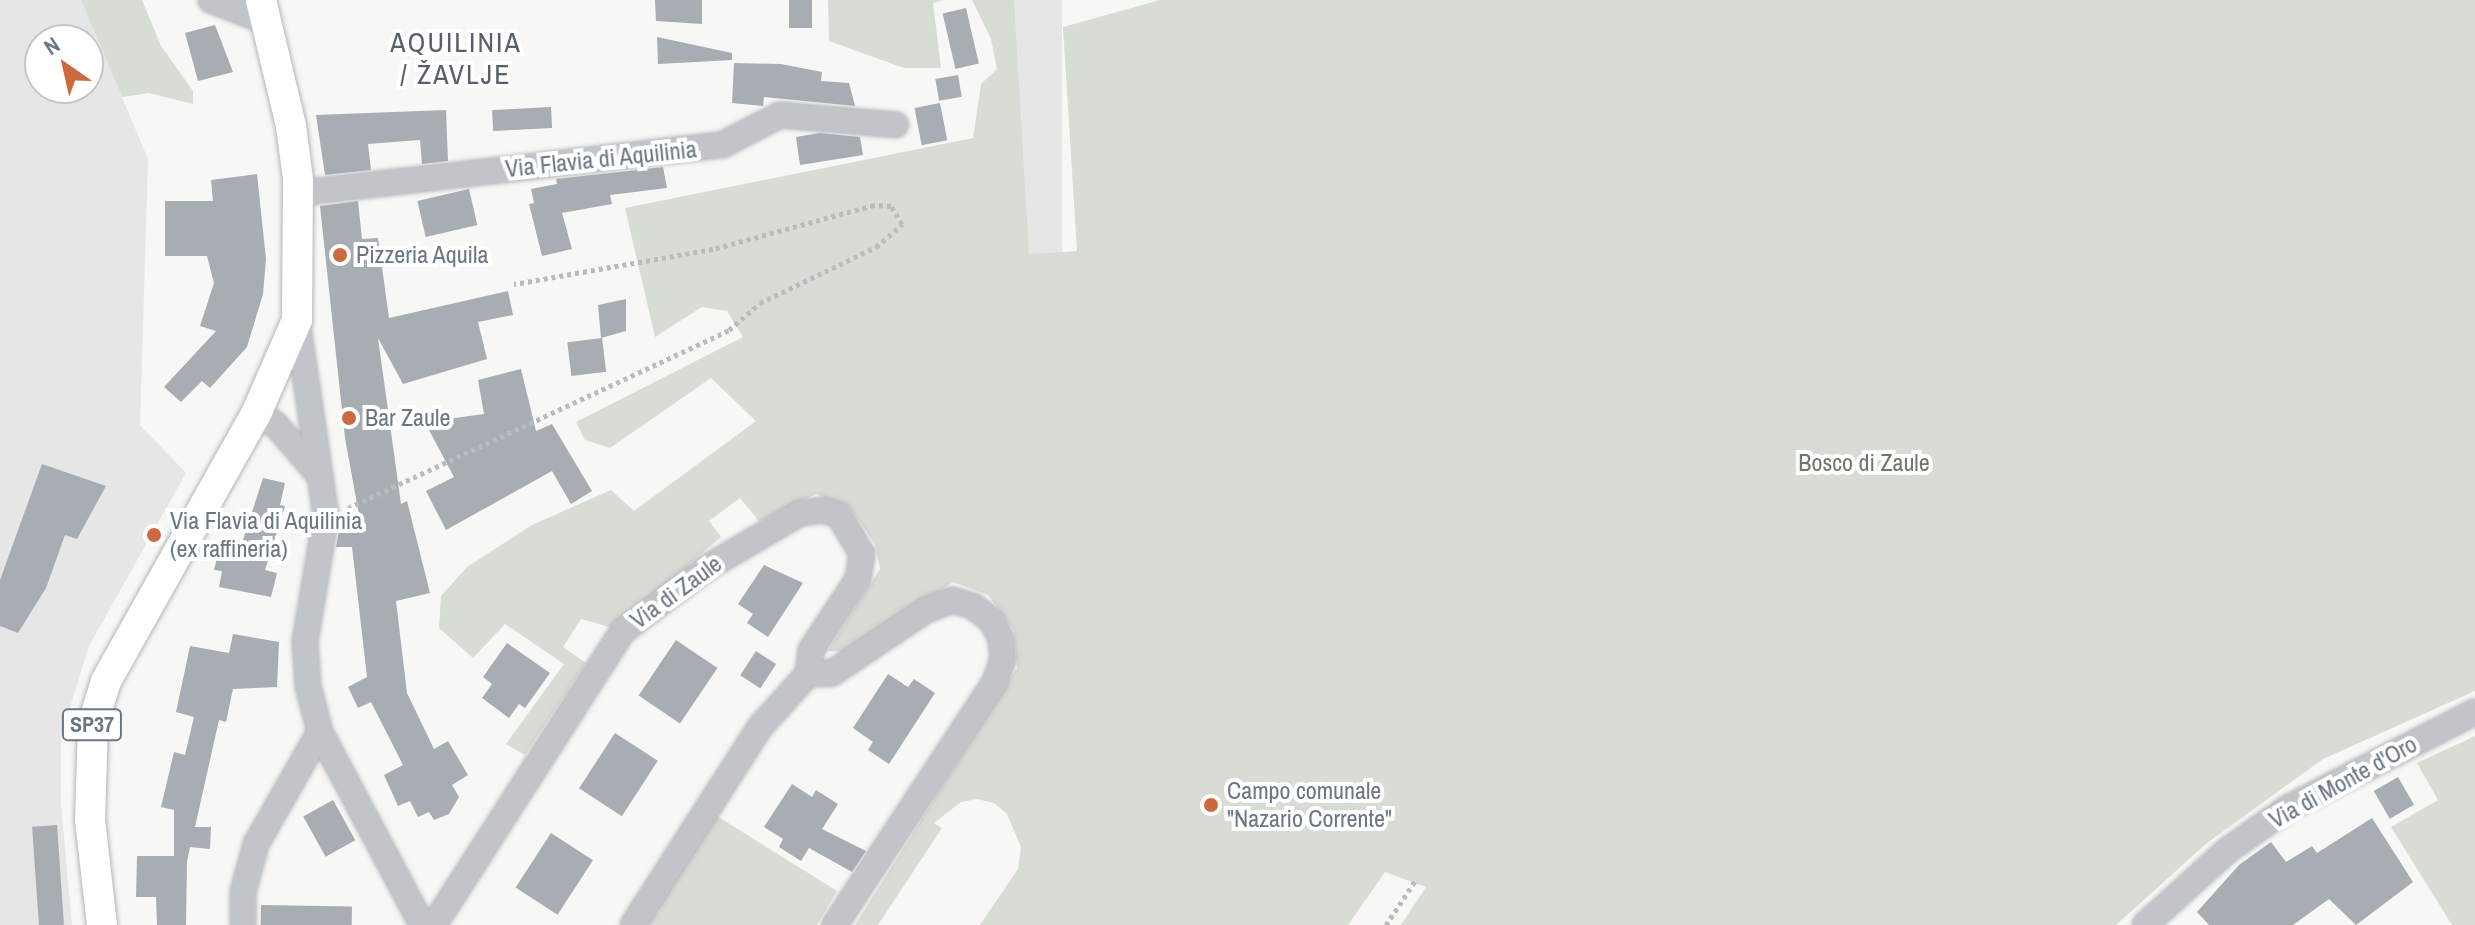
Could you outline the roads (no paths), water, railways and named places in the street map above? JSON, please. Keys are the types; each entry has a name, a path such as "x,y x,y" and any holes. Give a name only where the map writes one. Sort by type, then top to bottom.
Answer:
{"main road":[{"name":"SP37","path":"102,925 90,820 93,723 106,681 256,414 297,320 299,193 291,126 265,11"}],"street":[{"path":"211,0 265,11"},
{"name":"Via Flavia di Aquilinia","path":"299,193 722,145 780,115 896,125"},
{"path":"297,320 326,516 305,641 320,732 422,925"},
{"path":"256,414 275,424 321,478"},
{"name":"Via di Zaule","path":"434,925 623,631 708,567 800,513 823,510 839,515 862,554 858,579 811,650 808,674 761,726 633,925"},
{"path":"808,674 832,673 926,610 952,600 973,606 992,621 1001,638 1003,659 995,682 835,925"},
{"name":"Via di Monte d'Oro","path":"2145,925 2228,850 2288,808 2475,712"},
{"path":"243,925 243,892 256,844 320,732"}],"place":[{"name":"Pizzeria Aquila","path":"340,255"},
{"name":"Bar Zaule","path":"349,418"},
{"name":"Via Flavia di Aquilinia (ex raffineria)","path":"154,535"},
{"name":"Campo comunale \"Nazario Corrente\"","path":"1211,805"}],"district":[{"name":"AQUILINIA / ŽAVLJE","path":"456,58"}],"park label":[{"name":"Bosco di Zaule","path":"1864,463"}]}
